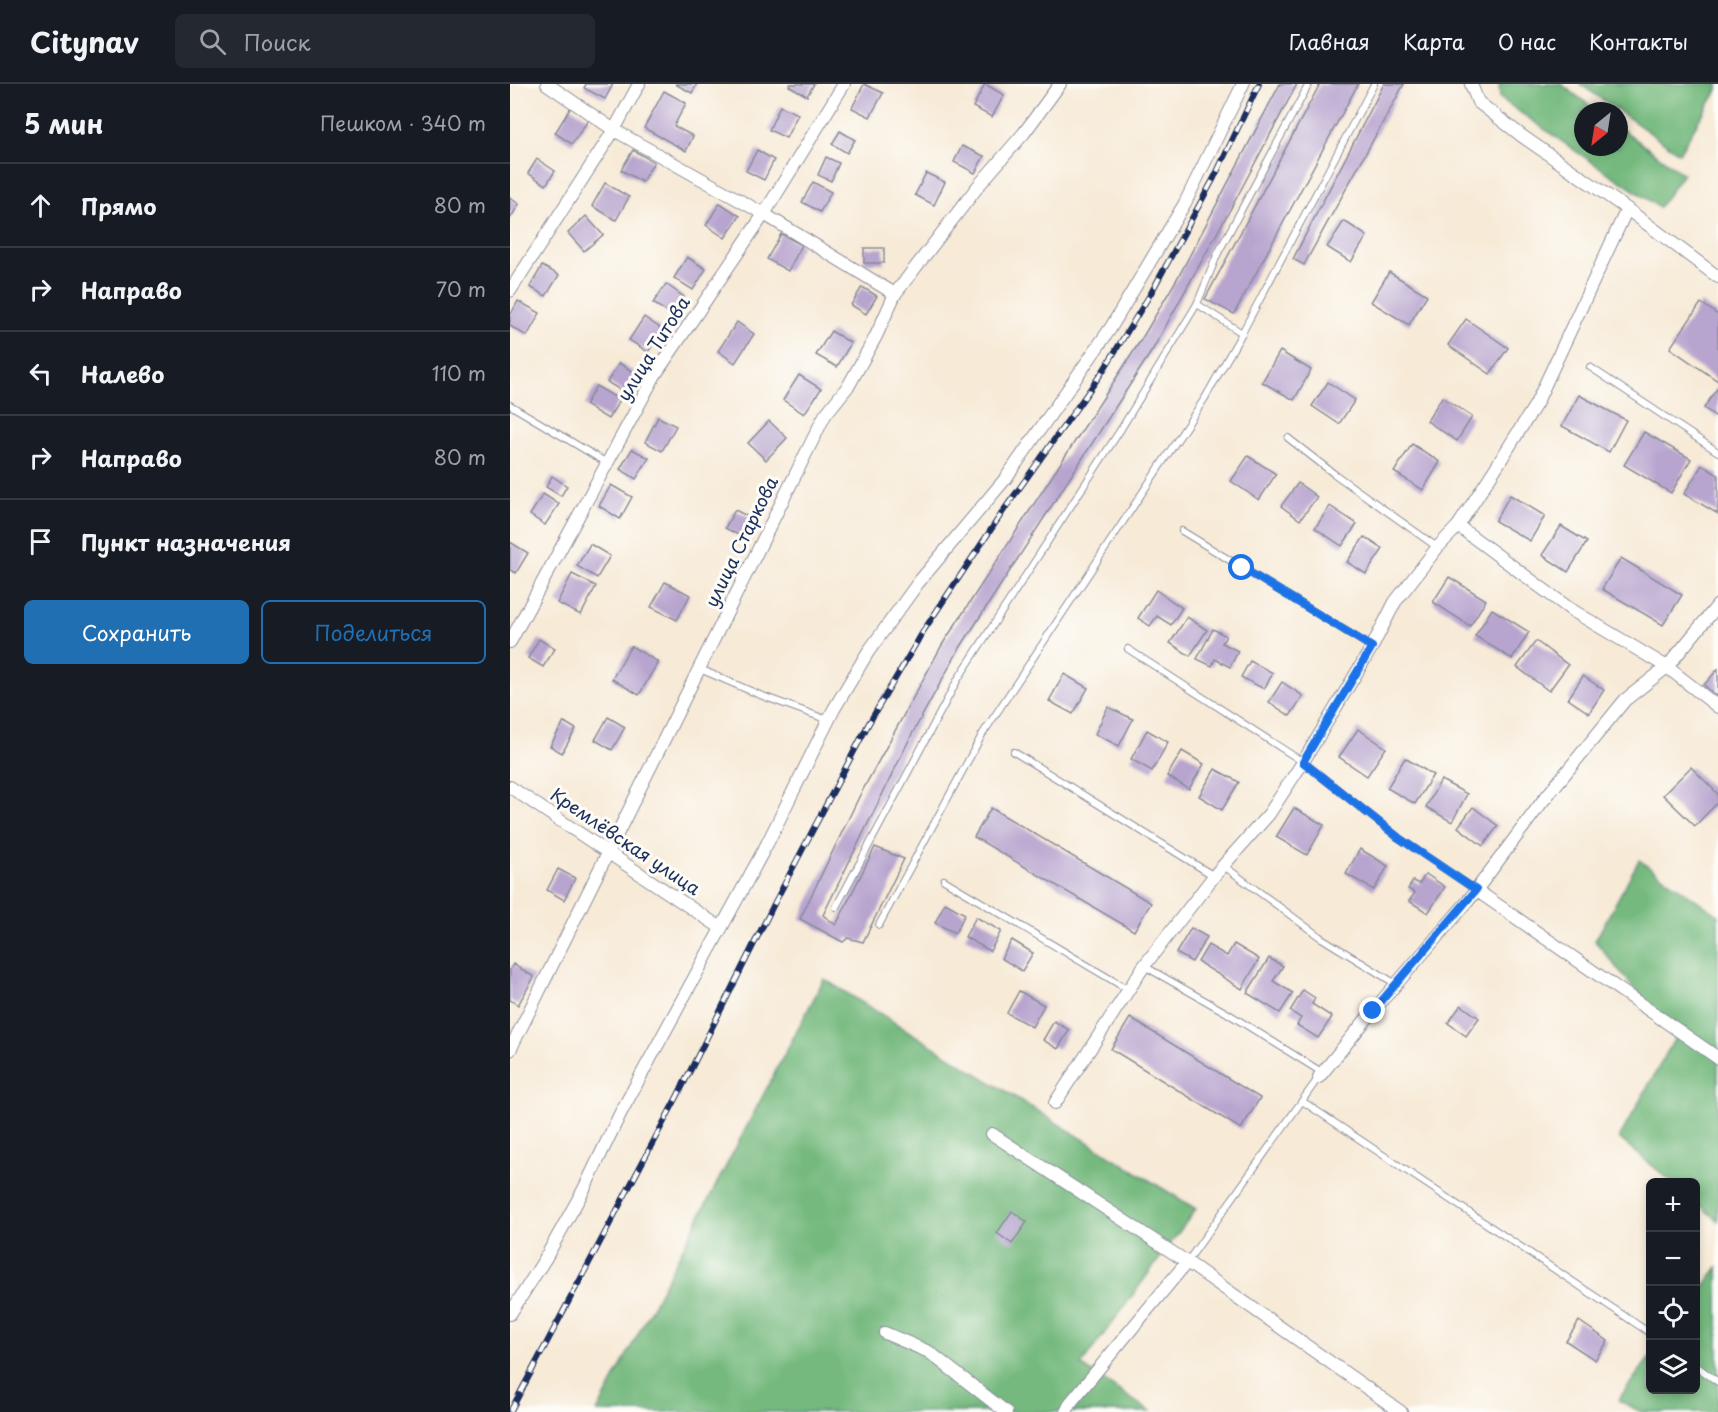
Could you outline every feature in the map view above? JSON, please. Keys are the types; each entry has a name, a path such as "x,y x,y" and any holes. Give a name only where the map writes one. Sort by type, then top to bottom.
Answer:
{"street":[{"path":"547,84 614,130 764,214 895,294"},
{"path":"510,291 614,130 639,84"},
{"name":"улица Титова","path":"510,642 655,375 764,214 844,84"},
{"name":"улица Старкова","path":"510,1050 825,415 849,385 876,336 895,294 980,185 1024,134 1060,84"},
{"path":"510,1314 545,1259 584,1189 626,1104 767,844 828,720 868,652 918,583 1006,478 1110,329 1185,203 1243,84"},
{"path":"1471,84 1478,102 1718,277"},
{"path":"1055,1103 1144,966 1214,876 1269,814 1372,647 1395,602 1437,548 1458,526 1536,404 1627,209"},
{"path":"1458,526 1570,609 1667,667 1718,707"},
{"path":"1321,1075 1476,890 1549,793 1618,708 1667,667 1718,605"},
{"name":"Кремлёвская улица","path":"510,787 721,928"},
{"path":"1476,890 1718,1058"},
{"path":"992,1134 1187,1262 1401,1412"},
{"path":"1066,1412 1071,1402 1187,1262"},
{"path":"885,1333 929,1352 1006,1412"}],"lane":[{"path":"836,907 958,679 1121,429 1197,304 1218,253 1309,84"},
{"path":"879,925 982,735 1205,398 1374,84"},
{"path":"1197,304 1242,333"},
{"path":"1590,367 1718,452"},
{"path":"510,405 607,464"},
{"path":"1288,438 1437,548"},
{"path":"1182,531 1372,647"},
{"path":"1128,649 1303,762 1399,838 1476,890"},
{"path":"700,669 760,695 828,720"},
{"path":"1014,752 1214,876"},
{"path":"1224,865 1320,937 1397,984"},
{"path":"944,880 1128,989"},
{"path":"1144,966 1227,1013 1321,1075 1187,1262"},
{"path":"1302,1101 1646,1330"},
{"path":"1700,1369 1718,1382"}],"green space":[{"path":"1499,84 1561,84 1585,102 1574,102 1574,150 1500,98"},
{"path":"1580,84 1718,84 1718,89 1679,153 1628,117 1628,102 1606,102"},
{"path":"1628,134 1683,174 1659,207 1583,156 1628,156"},
{"path":"1639,860 1718,915 1718,1221 1700,1205 1700,1178 1667,1178 1619,1138 1675,1038 1595,941"},
{"path":"824,979 1196,1209 1081,1365 1151,1412 597,1412"},
{"path":"1718,1267 1718,1412 1641,1412 1618,1400 1646,1362 1646,1394 1700,1394 1700,1292"}],"building":[{"path":"586,84 613,84 605,99 584,88"},
{"path":"675,84 697,84 692,93"},
{"path":"790,84 814,84 807,96 789,86"},
{"path":"864,84 883,93 870,117 852,108"},
{"path":"985,84 1004,95 992,117 973,107"},
{"path":"1280,84 1297,84 1153,349 958,651 911,736 823,915 836,925 875,847 904,859 863,942 848,938 843,942 800,919 860,795 942,645 1141,340 1181,272"},
{"path":"1320,84 1358,84 1234,314 1205,299"},
{"path":"1384,84 1404,84 1304,265 1293,259"},
{"path":"664,91 686,103 674,126 693,136 686,151 644,128"},
{"path":"780,106 798,114 786,138 769,130"},
{"path":"571,107 589,119 572,144 555,133"},
{"path":"840,131 855,140 847,153 832,144"},
{"path":"962,146 984,156 975,173 954,162"},
{"path":"633,150 654,162 642,182 621,170"},
{"path":"757,150 774,160 764,180 746,171"},
{"path":"826,157 839,163 831,181 818,175"},
{"path":"537,159 555,171 546,185 528,173"},
{"path":"926,173 945,182 934,205 915,195"},
{"path":"813,182 831,192 820,212 802,202"},
{"path":"605,183 629,197 616,220 592,206"},
{"path":"510,198 519,204 510,219"},
{"path":"720,203 740,216 725,238 706,225"},
{"path":"586,216 603,235 584,251 568,233"},
{"path":"1344,221 1367,236 1351,262 1327,247"},
{"path":"781,234 802,245 788,271 767,259"},
{"path":"864,248 884,248 884,263 864,263"},
{"path":"687,257 706,269 693,290 674,278"},
{"path":"542,266 559,275 546,296 530,287"},
{"path":"1389,272 1427,295 1409,325 1371,302"},
{"path":"666,284 684,297 672,315 653,303"},
{"path":"862,287 877,296 866,314 851,305"},
{"path":"518,301 540,313 527,336 510,326 510,316"},
{"path":"1701,303 1718,315 1718,381 1670,348"},
{"path":"644,317 663,330 648,352 629,340"},
{"path":"1466,319 1508,348 1490,374 1448,345"},
{"path":"737,322 754,334 735,363 718,351"},
{"path":"831,331 851,343 837,367 816,355"},
{"path":"1280,351 1311,370 1294,400 1262,382"},
{"path":"619,363 637,374 625,393 607,382"},
{"path":"799,375 821,389 804,414 783,400"},
{"path":"1328,382 1355,400 1339,424 1312,406"},
{"path":"596,386 620,400 608,419 585,405"},
{"path":"1718,387 1718,418 1704,408"},
{"path":"1579,395 1626,420 1609,452 1562,426"},
{"path":"1442,397 1472,417 1457,441 1427,421"},
{"path":"658,417 676,426 662,451 645,442"},
{"path":"769,421 787,438 766,460 748,443"},
{"path":"1644,432 1691,459 1671,493 1624,465"},
{"path":"1412,444 1440,462 1423,490 1394,472"},
{"path":"632,449 649,458 636,479 620,469"},
{"path":"1248,456 1276,474 1259,500 1231,481"},
{"path":"1702,465 1718,475 1718,514 1684,494"},
{"path":"552,476 567,486 561,496 546,487"},
{"path":"1298,483 1317,497 1300,520 1281,506"},
{"path":"611,485 632,497 620,519 599,506"},
{"path":"543,494 559,504 545,525 530,515"},
{"path":"1510,495 1545,516 1530,541 1495,521"},
{"path":"1330,506 1357,524 1342,546 1315,528"},
{"path":"735,510 753,519 744,538 725,528"},
{"path":"1561,526 1587,542 1568,572 1542,555"},
{"path":"1364,537 1383,549 1366,574 1347,562"},
{"path":"510,542 528,553 516,573 510,570"},
{"path":"590,544 610,556 597,578 577,566"},
{"path":"1621,558 1682,595 1663,625 1602,589"},
{"path":"572,574 596,586 581,615 557,603"},
{"path":"1449,577 1486,600 1470,626 1433,602"},
{"path":"665,582 690,595 677,620 651,607"},
{"path":"1156,590 1182,608 1171,625 1157,616 1150,626 1138,618"},
{"path":"1492,609 1529,632 1512,659 1475,636"},
{"path":"1187,617 1207,630 1190,656 1170,643"},
{"path":"1213,629 1226,636 1222,643 1238,651 1230,667 1215,659 1212,666 1197,659"},
{"path":"539,639 555,649 543,667 528,658"},
{"path":"1536,641 1568,665 1549,691 1517,667"},
{"path":"631,646 658,662 639,695 612,679"},
{"path":"1250,661 1273,673 1264,689 1241,677"},
{"path":"1718,669 1718,697 1704,685"},
{"path":"1064,674 1088,688 1073,714 1049,701"},
{"path":"1583,676 1604,690 1589,713 1568,699"},
{"path":"1282,682 1303,696 1290,716 1269,702"},
{"path":"1108,707 1133,719 1119,746 1095,734"},
{"path":"608,717 625,727 612,750 595,740"},
{"path":"564,722 576,729 562,753 550,746"},
{"path":"1358,729 1386,748 1367,776 1339,757"},
{"path":"1147,730 1168,742 1152,771 1131,759"},
{"path":"1182,751 1204,764 1189,789 1167,776"},
{"path":"1405,758 1433,775 1415,804 1387,788"},
{"path":"1691,767 1718,794 1718,802 1695,826 1663,795"},
{"path":"1215,769 1239,782 1222,810 1199,796"},
{"path":"1441,780 1467,794 1452,822 1426,807"},
{"path":"1473,807 1498,826 1483,846 1458,827"},
{"path":"991,808 1151,903 1134,931 974,837"},
{"path":"1294,808 1324,825 1307,855 1276,837"},
{"path":"1360,849 1388,866 1374,890 1346,874"},
{"path":"558,869 575,878 564,900 547,890"},
{"path":"1426,874 1445,887 1428,913 1409,901 1415,893 1408,889 1413,881 1419,884"},
{"path":"945,903 965,914 955,933 935,923"},
{"path":"976,917 1001,931 990,951 965,937"},
{"path":"1191,928 1207,937 1192,962 1176,953"},
{"path":"1012,940 1033,953 1022,971 1001,958"},
{"path":"1234,944 1259,959 1242,989 1198,962 1208,945 1227,956"},
{"path":"1269,958 1283,966 1273,981 1293,993 1280,1013 1247,993"},
{"path":"513,964 534,977 518,1005 510,1000 510,970"},
{"path":"1303,990 1315,998 1312,1004 1332,1017 1318,1038 1297,1025 1301,1018 1290,1011"},
{"path":"1019,991 1044,1005 1032,1027 1007,1013"},
{"path":"1461,1005 1479,1018 1466,1036 1448,1023"},
{"path":"1130,1018 1260,1098 1241,1129 1111,1049"},
{"path":"1054,1021 1069,1030 1058,1049 1043,1040"},
{"path":"1012,1211 1027,1222 1012,1244 997,1233"},
{"path":"1579,1321 1608,1341 1595,1360 1566,1341"}],"railway":[{"path":"510,1412 677,1097 775,902 869,723 924,630 1006,507 1103,371 1151,293 1214,178 1259,84"}],"route":[{"path":"1242,568 1372,647 1303,762 1399,838 1476,890 1373,1011"}]}
